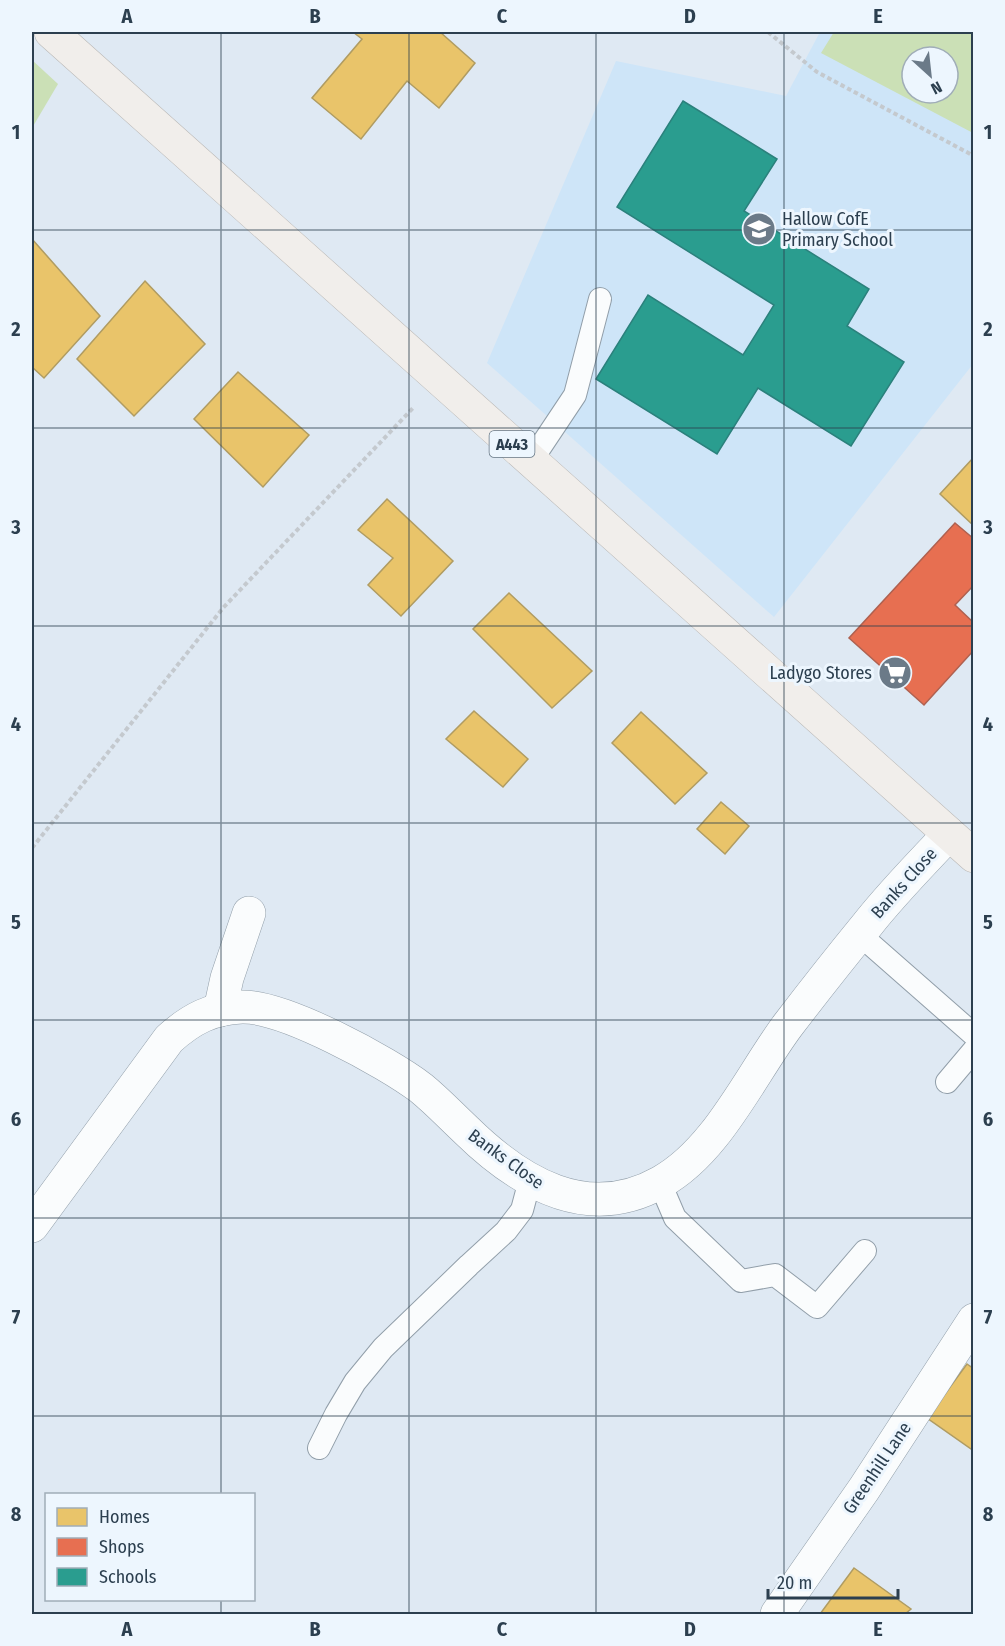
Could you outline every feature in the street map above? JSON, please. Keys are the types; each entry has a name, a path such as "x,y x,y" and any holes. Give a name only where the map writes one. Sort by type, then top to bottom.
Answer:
{"main road":[{"name":"A443","path":"51,32 974,856"}],"street":[{"name":"Banks Close","path":"32,1226 169,1039 184,1025 201,1016 219,1010 244,1007 268,1010 331,1036 394,1070 420,1087 492,1153 530,1180 561,1194 577,1198 618,1198 639,1192 678,1172 701,1151 779,1037 822,980 859,934 948,834"},
{"path":"219,1010 227,978 249,913"},
{"name":"Greenhill Lane","path":"777,1614 864,1489 974,1320"}],"lane":[{"path":"531,461 575,395 600,299"},
{"path":"859,934 974,1035"},
{"path":"947,1082 974,1050"},
{"path":"319,1448 355,1382 383,1348 507,1231 522,1210 530,1180"},
{"path":"660,1183 675,1218 741,1281 775,1275 817,1307 865,1251"}],"path":[{"path":"768,32 817,72 974,156"},
{"path":"32,848 223,608 440,379"}],"shaded area":[{"name":"Hallow CofE Primary School","path":"820,32 973,32 973,364 774,617 487,363 616,61 786,96"}],"green space":[{"path":"834,32 973,32 973,133 920,105 960,105 960,45 900,45 900,95 821,53"},
{"path":"32,60 58,84 32,128"}],"building: Homes":[{"path":"353,32 440,32 475,63 439,108 407,81 361,139 312,98 362,39"},
{"path":"32,239 100,316 44,378 32,367"},
{"path":"145,281 205,344 134,416 77,359"},
{"path":"238,372 309,435 263,487 194,419"},
{"path":"974,457 974,526 940,494"},
{"path":"387,499 453,561 401,616 368,585 393,558 358,530"},
{"path":"509,593 592,671 552,708 473,629"},
{"path":"474,711 528,759 503,787 446,739"},
{"path":"641,712 707,773 675,804 612,743"},
{"path":"721,802 749,826 725,854 697,829"},
{"path":"967,1364 974,1369 974,1451 927,1418"},
{"path":"854,1568 911,1609 905,1614 820,1614"}],"building: Shops":[{"path":"955,523 974,539 974,585 955,605 974,623 974,650 924,705 849,638"}],"building: Schools":[{"path":"683,101 777,159 744,211 869,289 847,326 904,362 851,446 758,388 717,454 596,379 648,295 743,355 774,305 617,207"}],"place":[{"name":"Hallow CofE Primary School","path":"759,229"},
{"name":"Ladygo Stores","path":"895,673"}]}
